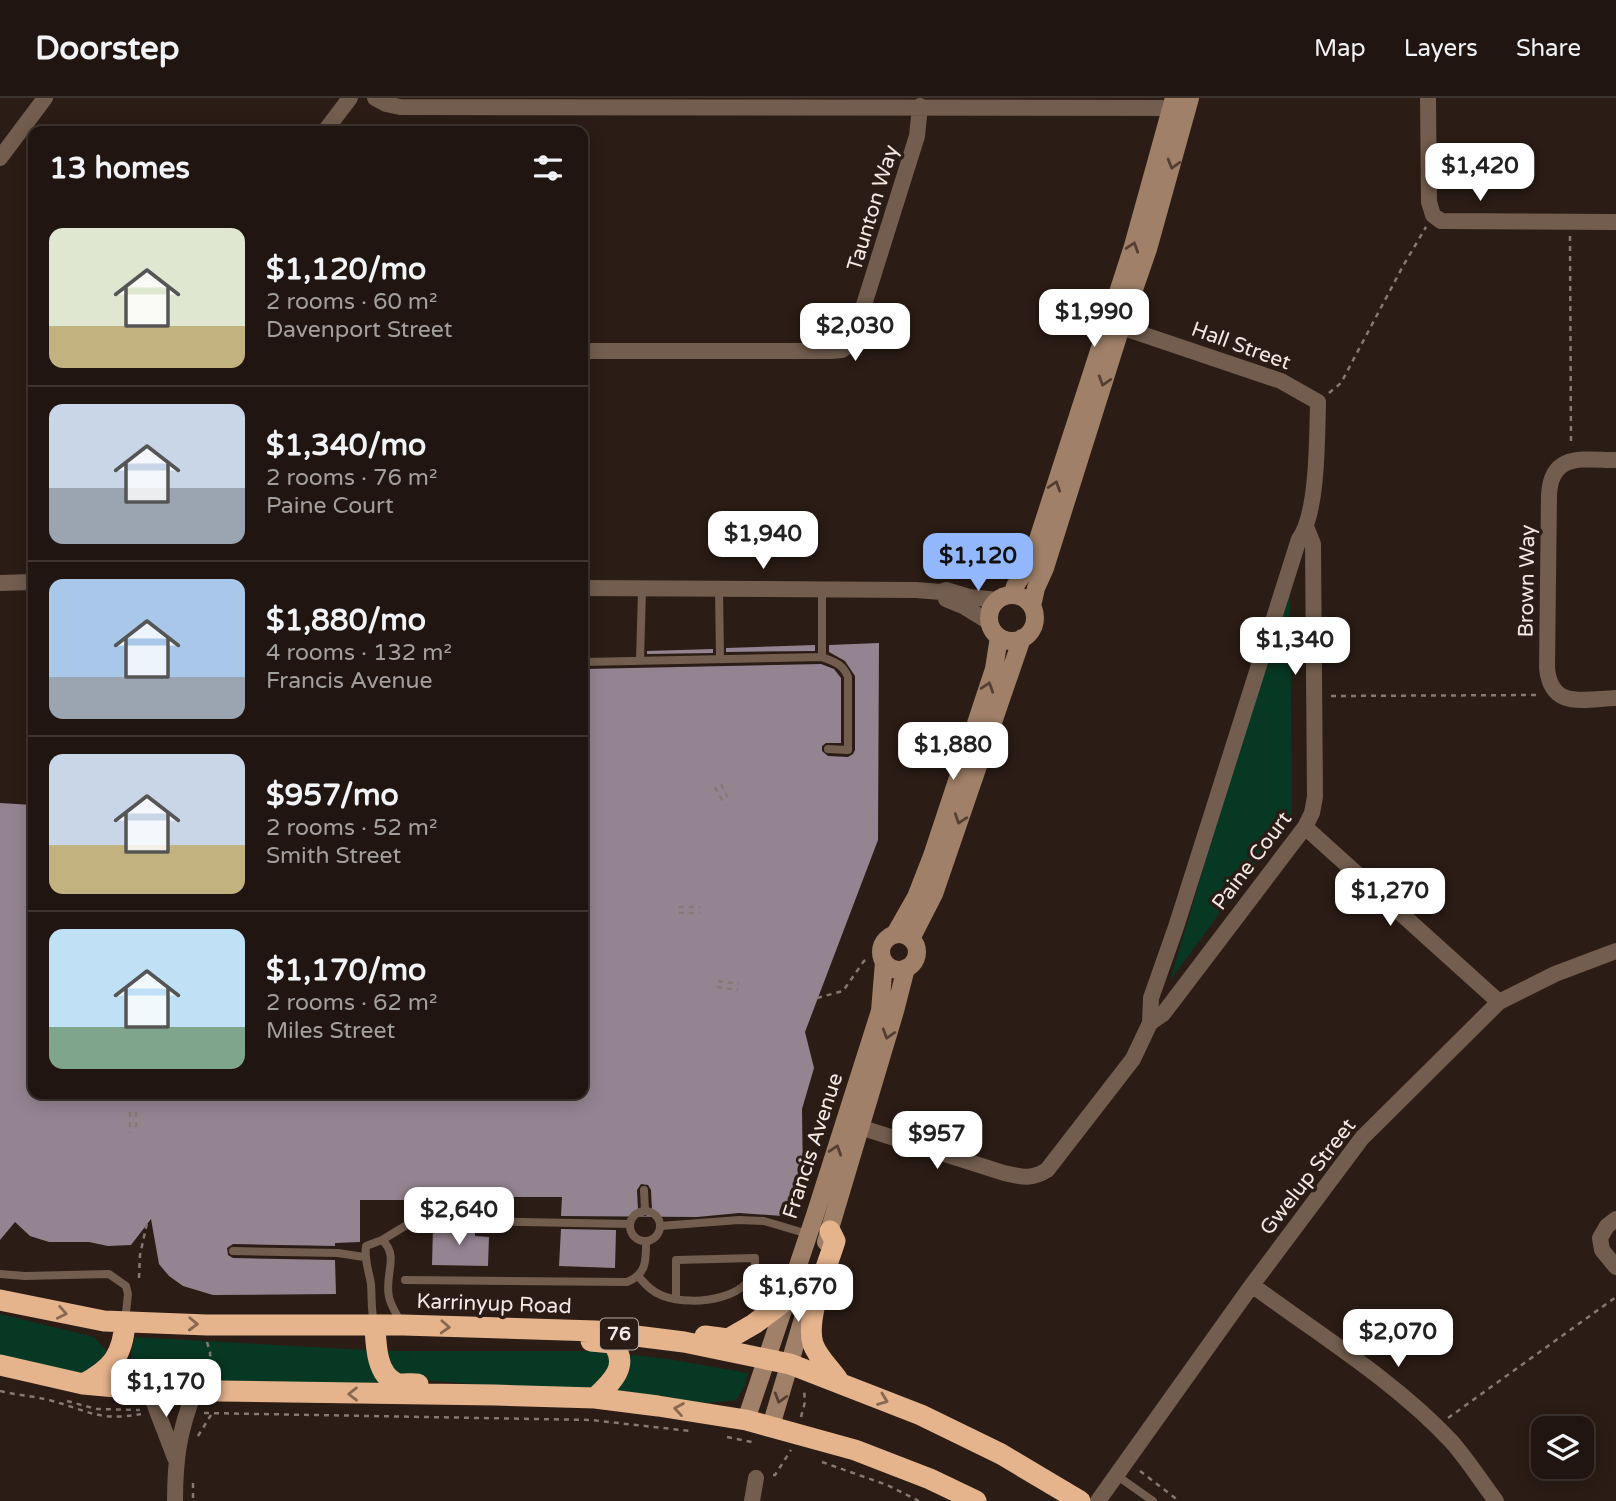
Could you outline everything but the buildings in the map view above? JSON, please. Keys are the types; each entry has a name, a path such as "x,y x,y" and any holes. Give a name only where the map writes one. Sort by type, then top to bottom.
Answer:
{"highway":[{"path":"830,1231 835,1241 811,1331 819,1355 840,1383"},
{"name":"Karrinyup Road","path":"0,1300 104,1321 596,1331 684,1342 798,1367 921,1415 1001,1454 1080,1501"},
{"path":"595,1398 614,1381 619,1369 616,1347 612,1343 565,1340 553,1330 567,1321 623,1324 728,1339 786,1300"},
{"path":"83,1384 102,1374 114,1361 124,1341 125,1322"},
{"path":"375,1326 377,1355 385,1373 396,1383 482,1386 495,1395"},
{"path":"0,1365 83,1384 206,1399 495,1395 595,1398 771,1426 794,1442 891,1463 976,1501"}],"street":[{"path":"0,158 45,98"},
{"path":"329,126 350,98"},
{"path":"375,98 400,107 485,102 920,106 1181,103 1133,246 1114,325 1045,568 1036,588 1032,606 1035,621 1032,628 1021,638 1014,640 963,606 942,597 941,592"},
{"path":"1428,98 1429,202 1433,215 1441,221 1616,222"},
{"name":"Taunton Way","path":"588,351 831,351 842,350 852,343 917,136 920,106"},
{"path":"994,629 990,610 1015,586 1030,564 1114,325"},
{"name":"Hall Street","path":"1114,325 1281,381 1318,402"},
{"name":"Paine Court","path":"853,1125 1004,1173 1036,1177 1047,1170 1133,1059 1150,1023 1151,998 1176,928 1299,539 1307,528 1314,481 1318,402"},
{"path":"1571,461 1616,460"},
{"name":"Brown Way","path":"1557,695 1546,668 1550,485 1556,469 1571,461"},
{"name":"Paine Court","path":"1150,1023 1163,1014 1305,828 1312,813 1315,797 1313,544 1307,528"},
{"path":"0,583 28,582"},
{"path":"588,588 946,590 969,597 1027,600 1032,606"},
{"name":"Francis Avenue","path":"903,936 994,669 994,629"},
{"name":"Francis Avenue","path":"771,1426 798,1367 830,1231 880,1011 883,960 881,951 885,940 903,936 933,894 1021,638"},
{"path":"1266,644 1282,647 1313,646"},
{"path":"1557,695 1567,699 1616,698"},
{"path":"1305,828 1500,1002"},
{"name":"Francis Avenue","path":"746,1420 808,1234 853,1125 895,1011 906,968 917,955 915,944 903,936"},
{"name":"Gwelup Street","path":"1098,1501 1362,1138 1500,1002 1555,974 1616,951"},
{"path":"883,960 894,969 906,968"},
{"path":"1616,1219 1607,1226 1600,1238 1602,1250 1616,1267"},
{"path":"1252,1286 1385,1382 1436,1426 1453,1443 1496,1501"},
{"path":"149,1391 175,1458"},
{"path":"175,1501 175,1458 186,1412 206,1399"},
{"path":"752,1501 756,1478"}],"lane":[{"path":"640,660 642,590"},
{"path":"719,590 720,659"},
{"path":"822,590 822,657"},
{"path":"588,662 822,657 837,662 848,677 848,750 828,749"},
{"path":"645,1190 645,1210"},
{"path":"645,1210 654,1214 660,1226 655,1237 646,1241 633,1235 630,1224 635,1213 645,1210"},
{"path":"375,1326 371,1308 371,1285 364,1257 366,1246 382,1240 415,1220 630,1224"},
{"path":"660,1226 738,1220 764,1221 808,1234"},
{"path":"382,1240 390,1247 391,1254 388,1272 389,1298 403,1325"},
{"path":"405,1280 627,1282 638,1276 646,1263 646,1241"},
{"path":"233,1251 338,1252 364,1257"},
{"path":"638,1276 649,1289 664,1297 676,1299 710,1300 743,1288 752,1276 756,1265 755,1258 676,1260 676,1299"},
{"path":"0,1274 109,1274 126,1286 128,1294 125,1322"},
{"path":"1116,1475 1153,1501"}],"path":[{"path":"1318,402 1341,383 1403,265 1433,215"},
{"path":"1570,222 1571,461"},
{"path":"1313,696 1557,695"},
{"path":"721,784 730,802"},
{"path":"715,787 725,805"},
{"path":"679,907 700,907"},
{"path":"679,913 700,913"},
{"path":"817,998 843,991 864,961 883,960"},
{"path":"718,981 738,984"},
{"path":"717,987 738,990"},
{"path":"130,1112 130,1133"},
{"path":"136,1112 136,1132"},
{"path":"139,1278 140,1255 147,1223"},
{"path":"1436,1426 1616,1297"},
{"path":"193,1444 206,1399 207,1325"},
{"path":"756,1478 775,1475 794,1442 805,1402 798,1367"},
{"path":"0,1391 52,1401 94,1416 129,1416 157,1412"},
{"path":"206,1399 228,1413 591,1420 696,1432"},
{"path":"721,1436 755,1443"},
{"path":"779,1448 794,1442"},
{"path":"815,1459 887,1485 919,1501"},
{"path":"1136,1469 1179,1501"},
{"path":"193,1478 193,1501"}],"green space":[{"path":"1290,575 1292,814 1170,981"},
{"path":"0,1314 94,1337 107,1351 106,1365 88,1374 73,1375 0,1355"},
{"path":"134,1337 366,1350 372,1370 381,1386 123,1380 129,1368"},
{"path":"387,1351 596,1351 668,1359 748,1373 736,1400 708,1403 397,1378"}]}
